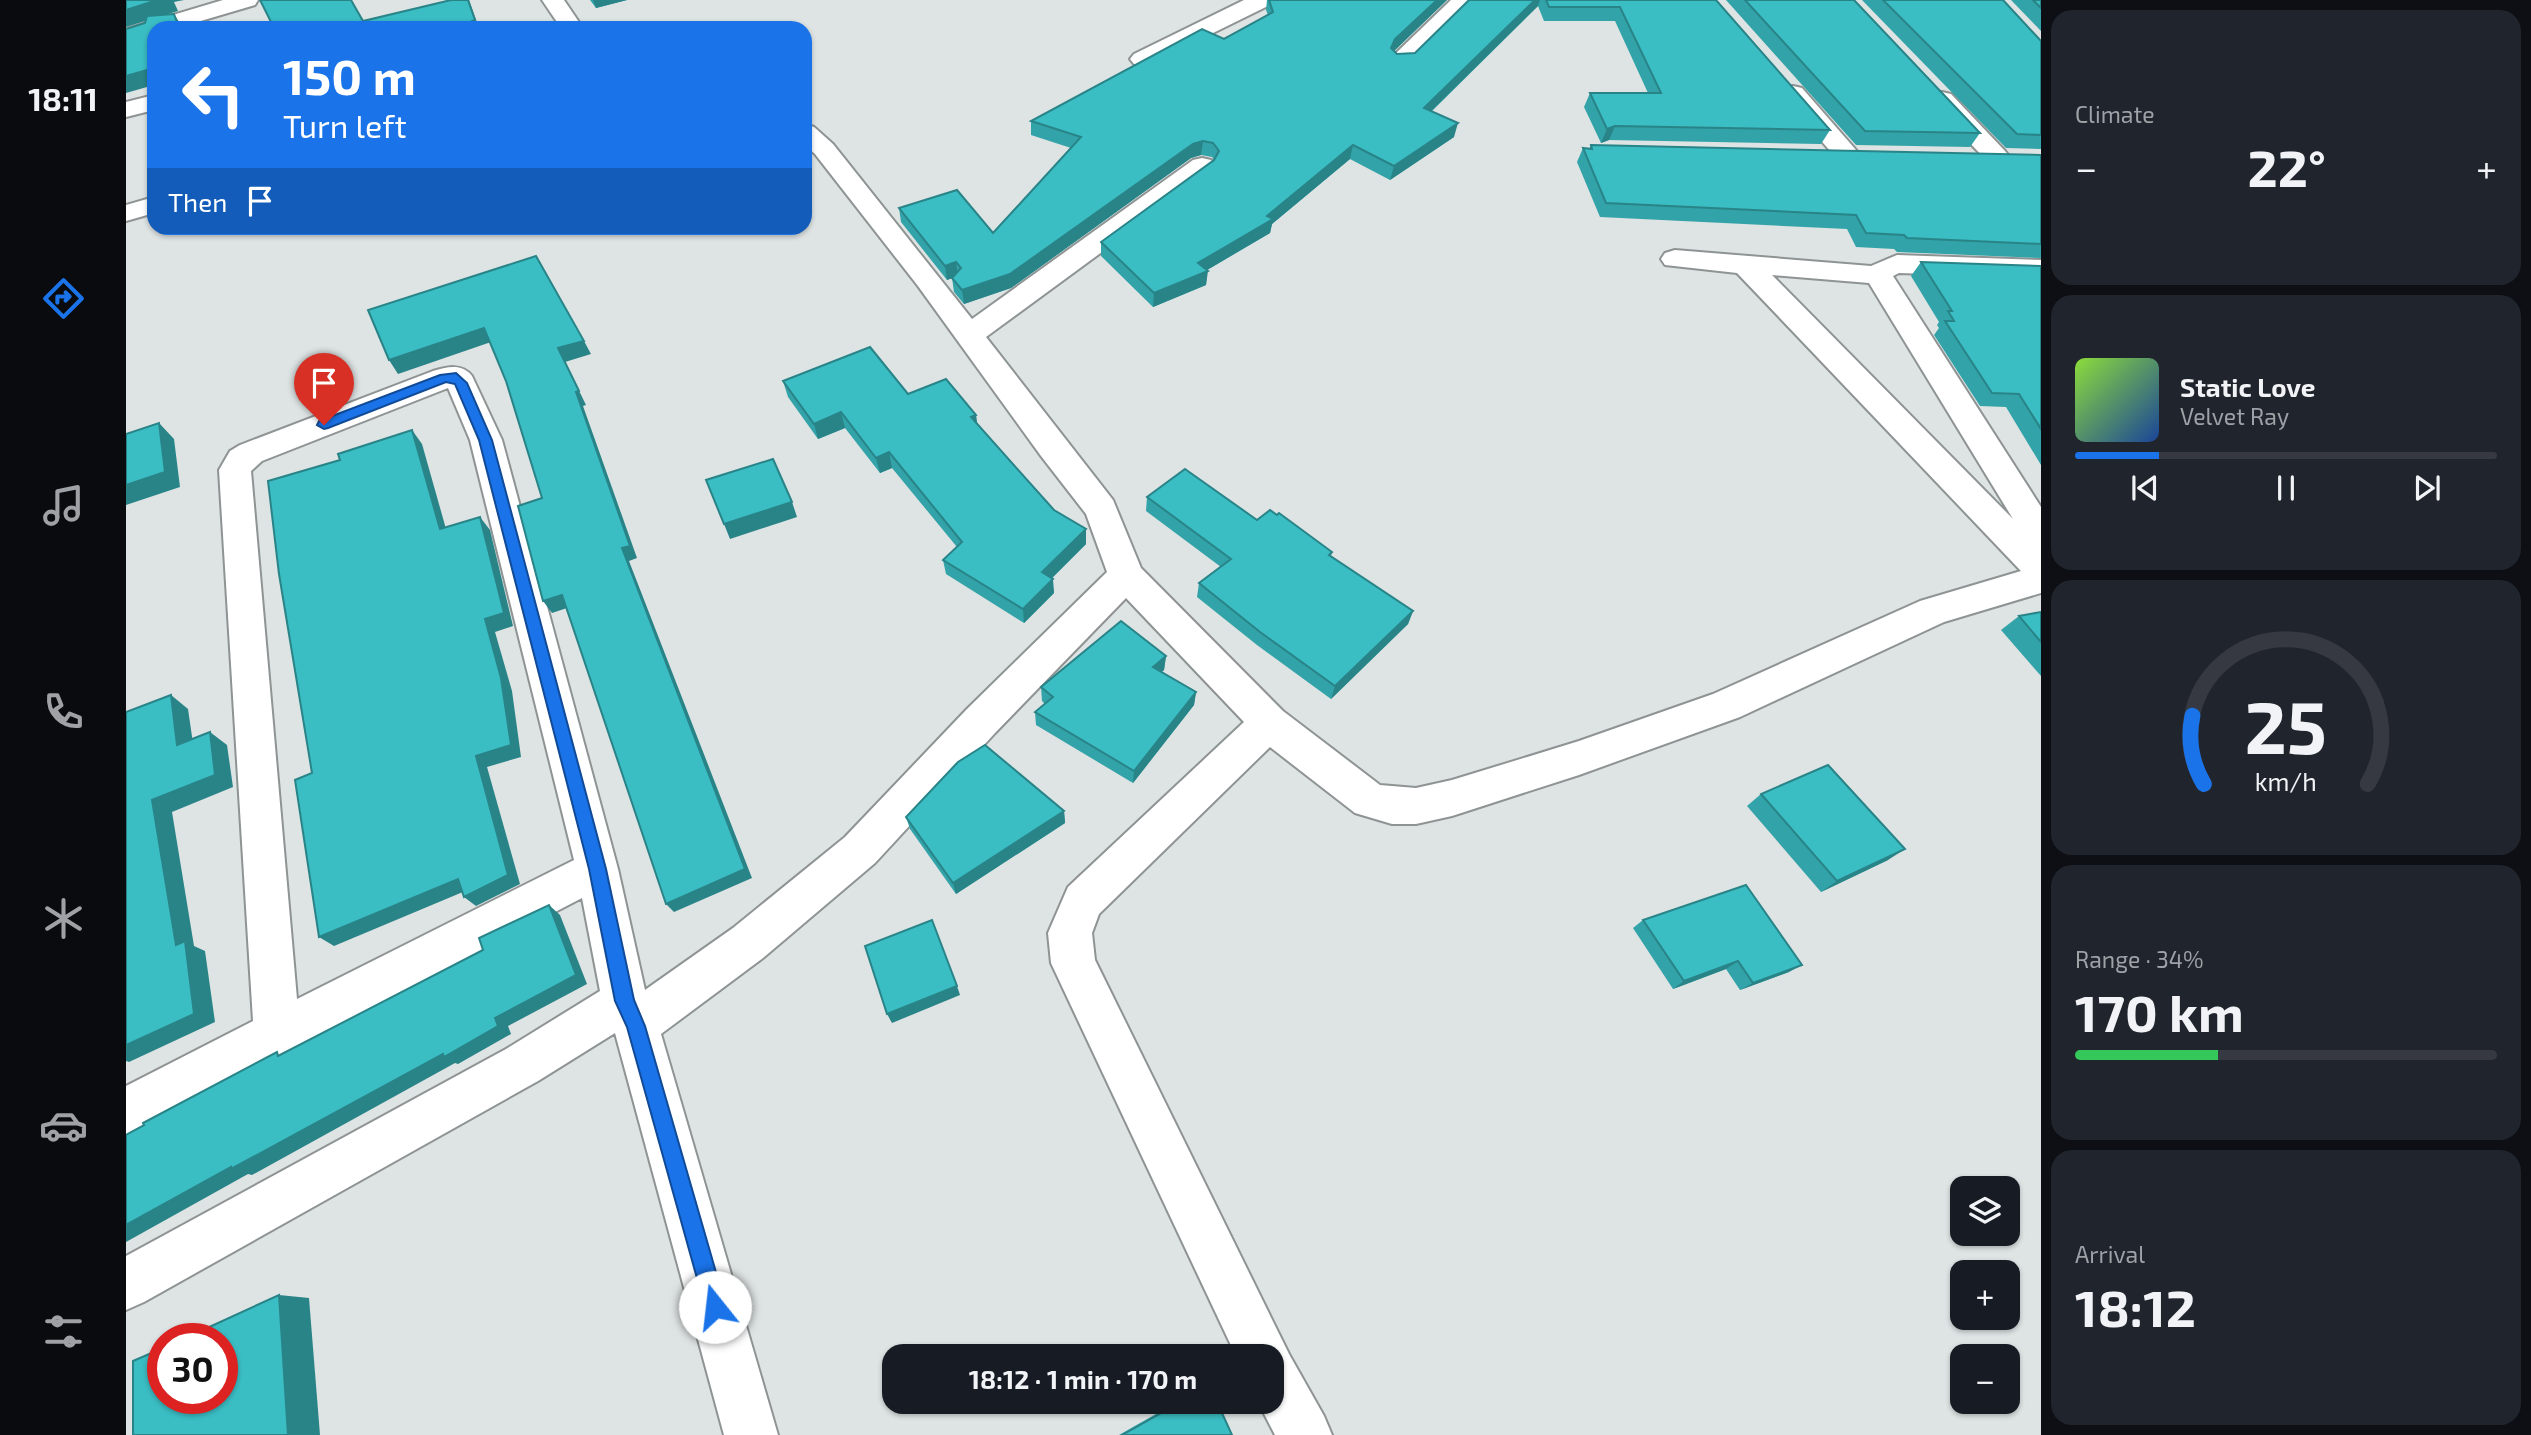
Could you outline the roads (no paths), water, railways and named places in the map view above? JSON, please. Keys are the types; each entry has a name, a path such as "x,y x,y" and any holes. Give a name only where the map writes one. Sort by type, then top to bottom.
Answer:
{"street":[{"path":"176,21 247,0"},
{"path":"553,0 567,21"},
{"path":"1142,59 1262,0"},
{"path":"1402,60 1464,0"},
{"path":"126,36 147,30"},
{"path":"1775,72 1847,155"},
{"path":"1922,78 2007,157 1969,156"},
{"path":"126,110 147,104"},
{"path":"812,138 824,149 928,280 1101,509 1126,575 1269,723 1369,800 1392,806 1416,806 1452,798 1579,758 1726,706 1933,611 2041,579"},
{"path":"1819,155 1874,155"},
{"path":"968,336 1202,166"},
{"path":"126,213 147,207"},
{"path":"1675,259 1744,262 1878,275"},
{"path":"1744,262 2041,569"},
{"path":"1878,275 1885,268 1897,264 2041,270"},
{"path":"1878,275 2036,527 2041,547"},
{"path":"276,1033 234,470 242,459 251,453 444,378 456,377 486,440 597,869 630,1014 751,1435"},
{"path":"126,1284 522,1065 630,1014 665,1002 748,943 860,850 981,721 1126,575"},
{"path":"1258,1344 1073,963 1070,933 1083,901 1269,723"},
{"path":"126,1111 597,869"},
{"path":"1284,1396 1306,1435"}]}
